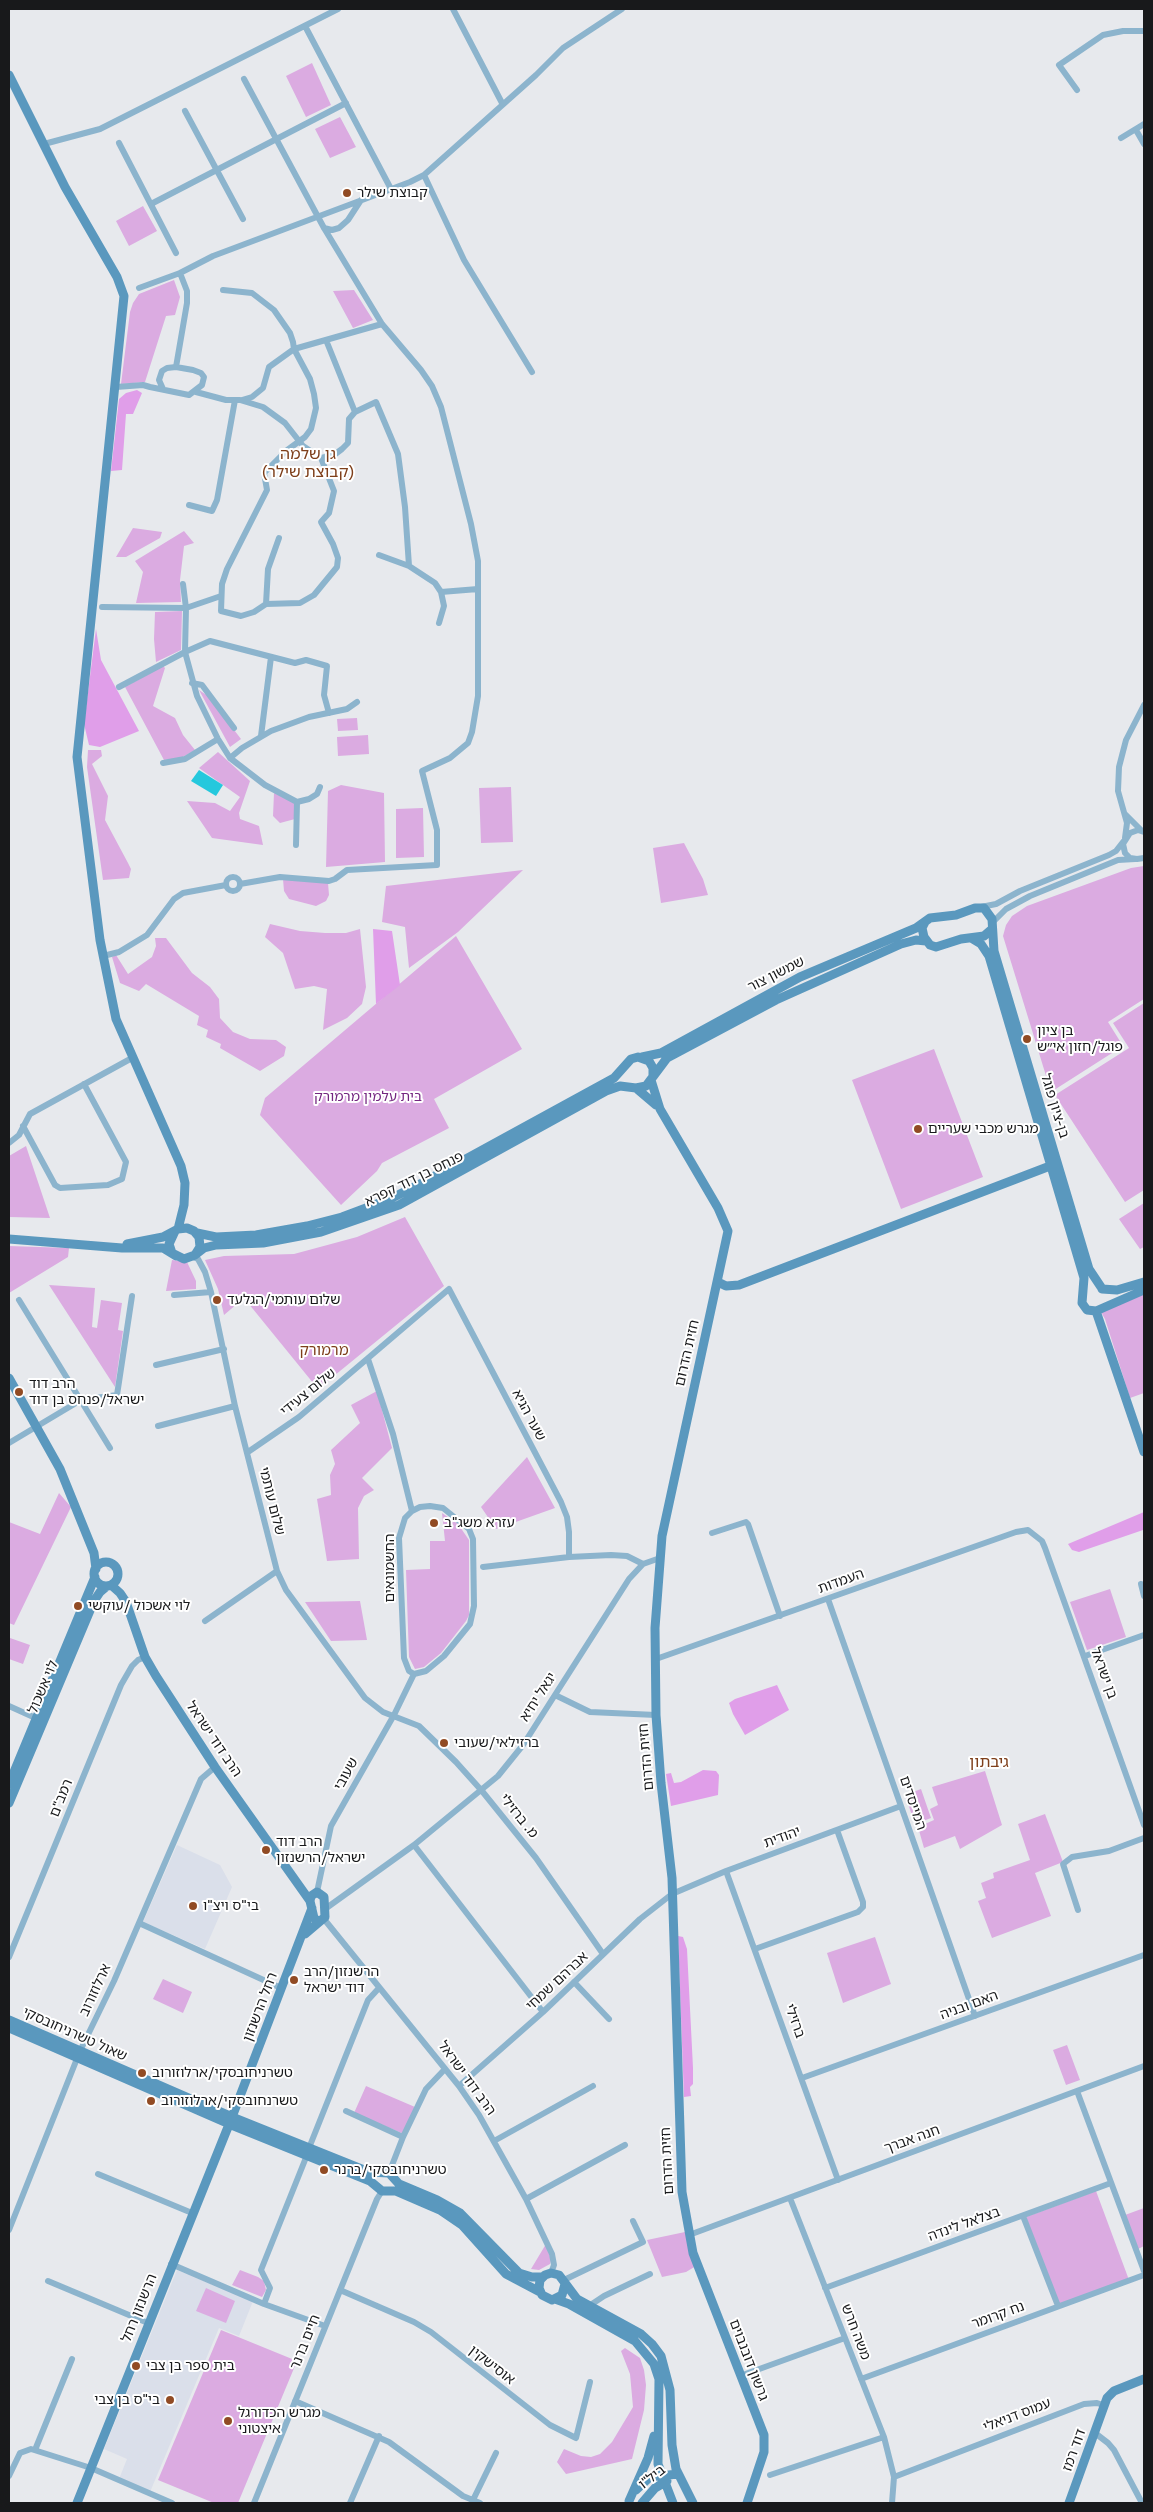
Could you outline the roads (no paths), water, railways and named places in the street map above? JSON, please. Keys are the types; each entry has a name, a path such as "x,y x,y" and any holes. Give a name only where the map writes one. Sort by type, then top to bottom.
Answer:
{"street":[{"path":"44,144 100,129 338,9"},
{"path":"453,9 502,103"},
{"path":"139,288 180,273 212,256 410,182 424,175 502,103 536,76 563,48 622,9"},
{"path":"305,26 391,189"},
{"path":"1077,90 1059,65 1103,35 1123,31 1144,31"},
{"path":"9,75 65,186 122,288 125,304 77,757 103,956 116,1020 181,1166 185,1183 184,1205 177,1230 169,1244 176,1256"},
{"path":"240,884 280,877 329,880 335,879 347,870 437,865 437,830 422,771 458,754 468,742 472,732 478,696 478,589 475,541 441,407 432,386 421,370 382,324 324,228 244,79"},
{"path":"151,204 346,103"},
{"path":"185,111 243,219"},
{"path":"1121,138 1144,124"},
{"path":"1136,130 1144,144"},
{"path":"119,143 176,253"},
{"path":"424,175 464,260 532,372"},
{"path":"324,228 332,230 339,228 348,220 361,200"},
{"path":"176,367 187,303 187,291 180,273"},
{"path":"223,290 252,293 274,310 290,333 294,350 310,379 316,408 311,429 300,442 286,451 264,473 267,490 227,569 221,596 221,611 241,616 254,612 266,604 300,603 314,596 337,567 338,558 321,522 329,513 334,491 320,458"},
{"path":"238,400 258,394 263,388 270,367 294,350 382,324"},
{"path":"326,340 355,412"},
{"path":"116,387 143,385 163,390 189,395 196,392 202,385 204,377 201,373 176,367 162,371 159,380 163,390"},
{"path":"196,392 263,407 275,414 314,456 320,458 334,456 348,443 349,419 355,412 376,402 398,454 405,507 409,566"},
{"path":"189,505 212,511 217,500 238,400"},
{"path":"266,604 268,569 280,538"},
{"path":"379,555 409,566 435,583 444,606 439,623"},
{"path":"183,584 186,608 184,652 192,683 218,739 230,758 265,785 298,802 309,800 317,794 320,787"},
{"path":"440,592 478,589"},
{"path":"102,607 186,608 221,596"},
{"path":"120,687 184,652 210,641 295,662 306,660 327,666 324,695 329,713"},
{"path":"261,736 272,657"},
{"path":"192,683 202,685 234,728"},
{"path":"230,758 261,736 288,724 347,709 357,702"},
{"path":"1134,859 1125,853 1124,840 1127,826 1118,786 1120,758 1126,740 1144,705"},
{"path":"163,763 185,759 218,739"},
{"path":"296,845 298,802"},
{"path":"1124,812 1144,832"},
{"path":"981,908 996,904 1020,891 1109,856 1116,852 1132,832 1144,832"},
{"path":"992,926 1006,909 1025,898 1122,859 1144,858"},
{"path":"234,876 238,878 240,884 238,889 234,891 229,890 226,885 228,878 234,876"},
{"path":"103,956 119,952 147,935 174,899 184,893 226,885"},
{"path":"981,908 989,912 992,926"},
{"name":"שמשון צור","path":"642,1057 661,1053 800,977 909,931 934,917 956,915 981,908"},
{"path":"926,921 922,928 926,941"},
{"name":"שמשון צור","path":"652,1078 667,1058 784,996 901,944 916,940 926,941 930,945 938,947 984,936 992,926"},
{"name":"בן-ציון פוגל","path":"992,926 994,951 1087,1260 1094,1279 1101,1288"},
{"name":"בן-ציון פוגל","path":"971,938 981,944 989,956 1084,1278 1083,1291"},
{"path":"642,1057 652,1064 652,1078 660,1109 623,1076 624,1066 630,1059 642,1057"},
{"path":"9,1143 17,1138 30,1114 132,1058"},
{"name":"פנחס בן דוד קפרא","path":"194,1231 216,1237 274,1232 326,1222 374,1206 422,1183 611,1080 624,1066"},
{"path":"634,1087 646,1086 652,1078"},
{"path":"24,1126 55,1185 60,1188 108,1185 122,1179 126,1162 84,1084"},
{"name":"פנחס בן דוד קפרא","path":"194,1256 209,1246 294,1238 369,1217 416,1197 606,1091 620,1086 634,1087"},
{"name":"חזית הדרום","path":"660,1109 726,1223 726,1246 671,1486 660,1558 655,1628 656,1715 661,1783 672,1878 680,2173 689,2235"},
{"path":"718,1282 732,1286 738,1285 1050,1166"},
{"path":"9,1238 107,1246 163,1248 184,1259 194,1256 200,1242 184,1205"},
{"path":"107,1246 154,1239 177,1230 194,1231"},
{"name":"שלום עותמי","path":"194,1256 198,1259 205,1272 211,1292 235,1406 248,1452 276,1571 310,1626 365,1698 383,1712 394,1715"},
{"path":"1144,1282 1118,1290 1091,1286 1083,1291 1081,1297 1083,1305 1087,1310 1100,1309 1144,1290"},
{"path":"1101,1288 1106,1298 1100,1309 1144,1452"},
{"name":"שלום צעידי","path":"248,1452 299,1417 449,1290"},
{"name":"שער הגיא","path":"449,1290 561,1502 567,1516 569,1557"},
{"path":"174,1295 211,1292"},
{"path":"9,1443 81,1400 117,1395 132,1296"},
{"path":"19,1300 110,1448"},
{"path":"156,1365 224,1349"},
{"path":"368,1358 393,1434 412,1511 430,1506 442,1508 461,1521 468,1528 473,1539 474,1606 470,1624 444,1656 432,1667 414,1674"},
{"path":"9,1378 60,1469 96,1558 95,1573 98,1583 109,1585 118,1574 114,1566 90,1542"},
{"path":"158,1426 235,1406"},
{"name":"החשמונאים","path":"412,1511 405,1518 399,1538 404,1658 409,1671 414,1674"},
{"path":"712,1533 746,1522 748,1524 780,1616"},
{"name":"העמדות","path":"656,1659 1016,1532 1028,1530 1033,1533"},
{"name":"בן ישראל","path":"1033,1533 1045,1548 1144,1825"},
{"path":"483,1568 569,1557 627,1556 643,1564"},
{"name":"יגאל יחיא","path":"325,1909 414,1845 482,1791 510,1763 629,1579 643,1564 660,1558"},
{"path":"95,1573 101,1564 109,1563"},
{"path":"205,1621 276,1571"},
{"name":"לוי אשכול","path":"9,1803 95,1573"},
{"path":"1140,1584 1144,1596"},
{"name":"לוי אשכול","path":"9,1784 94,1601 100,1592 109,1585"},
{"name":"הרב דוד ישראל","path":"109,1585 120,1593 126,1602 145,1657 215,1767 311,1904 314,1918 321,1920 380,1988 459,2086 494,2141 526,2199 552,2254 554,2265 551,2273"},
{"name":"המייסדים","path":"828,1599 975,2016"},
{"path":"1085,1656 1144,1635"},
{"name":"רמב\"ם","path":"9,1957 121,1685 132,1666 138,1660 145,1657"},
{"name":"שעובי","path":"317,1892 331,1826 394,1715 414,1674"},
{"path":"555,1695 580,1709 590,1712 656,1715"},
{"path":"9,1706 39,1720"},
{"name":"מ. ברזילי","path":"394,1715 419,1726 456,1762 482,1791 536,1858 603,1954"},
{"name":"ארלוזורוב","path":"9,2230 79,2055 201,1780 215,1767"},
{"name":"יהודית","path":"672,1894 726,1871 901,1806"},
{"path":"755,1949 858,1912 863,1907 864,1902 837,1830"},
{"path":"1078,1910 1064,1864 1072,1857 1109,1851 1144,1838"},
{"path":"414,1845 543,2012"},
{"name":"ברזילי","path":"726,1871 838,2180"},
{"path":"303,1936 321,1920 325,1909 324,1897 317,1892 311,1896 311,1904"},
{"name":"אברהם שמחי","path":"459,2086 543,2012 603,1954 672,1894"},
{"name":"רחל הרשנזון","path":"230,2120 303,1936 311,1904"},
{"path":"139,1923 282,1988"},
{"name":"האם ובניה","path":"802,2078 1144,1955"},
{"path":"574,1982 609,2019"},
{"path":"264,2304 270,2288 261,2270 368,2000 380,1988"},
{"name":"שאול טשרניחובסקי","path":"9,2020 79,2055"},
{"name":"שאול טשרניחובסקי","path":"9,2028 79,2055 308,2152 366,2179 382,2189 400,2193 447,2214 462,2225 506,2274 540,2292"},
{"name":"חנה אברך","path":"689,2235 1144,2066"},
{"path":"388,2175 375,2178 382,2189 393,2187 388,2175 403,2137 426,2089 445,2069"},
{"path":"494,2141 593,2086"},
{"path":"1077,2091 1144,2273"},
{"path":"346,2111 403,2137"},
{"name":"הרשנזון רחל","path":"77,2503 230,2120"},
{"path":"526,2199 625,2145"},
{"name":"שאול טשרניחובסקי","path":"308,2152 369,2172 388,2175 445,2204 460,2213 518,2273 532,2277 542,2277"},
{"path":"98,2174 192,2213"},
{"name":"בצלאל לינדה","path":"825,2288 1112,2183"},
{"name":"חיים ברנר","path":"254,2503 382,2189"},
{"name":"משה חרש","path":"790,2198 884,2437 894,2477 892,2503"},
{"path":"1023,2216 1058,2306"},
{"path":"564,2282 644,2242 633,2221"},
{"name":"גרשון דובנבוים","path":"689,2235 701,2275 764,2440 762,2462 749,2501"},
{"path":"171,2264 264,2304 325,2326"},
{"path":"673,2503 662,2479 658,2424 659,2379 650,2357 629,2338 569,2304 555,2299 548,2299 540,2292 539,2284 542,2277 551,2273 558,2274 574,2296 641,2334 661,2356 669,2380 672,2445 678,2474 693,2503"},
{"name":"נח קרומר","path":"861,2379 1144,2273"},
{"path":"590,2306 604,2296 650,2274"},
{"path":"48,2281 148,2323"},
{"path":"555,2299 564,2292 564,2282"},
{"name":"אוסישקין","path":"340,2290 414,2322 430,2332 550,2426 576,2438 590,2382"},
{"path":"740,2376 845,2338"},
{"path":"36,2450 72,2359"},
{"path":"1103,2405 1114,2391 1144,2379"},
{"path":"295,2401 379,2436 463,2496 480,2503"},
{"name":"עמוס דניאלי","path":"894,2477 1084,2404 1097,2403 1103,2405"},
{"name":"דוד רמז","path":"1069,2503 1095,2433 1103,2405"},
{"path":"628,2502 651,2450 658,2424"},
{"path":"1095,2433 1114,2450 1142,2503"},
{"path":"350,2503 379,2436"},
{"path":"770,2475 884,2437"},
{"path":"9,2476 20,2453 25,2450 36,2450 91,2468 172,2503"},
{"path":"473,2500 496,2453"},
{"name":"ביל\"ו","path":"628,2502 647,2480 662,2479 678,2474"},
{"name":"ביל\"ו","path":"642,2503 662,2479"},
{"path":"461,2503 463,2496"}],"water":[{"path":"199,770 223,785 216,796 191,781"}],"place":[{"name":"קבוצת שילר","path":"347,193"},
{"name":"בן ציון פוגל/חזון אי״ש","path":"1027,1039"},
{"name":"מגרש מכבי שעריים","path":"918,1129"},
{"name":"שלום עותמי/הגלעד","path":"217,1300"},
{"name":"הרב דוד ישראל/פנחס בן דוד","path":"19,1392"},
{"name":"עזרא משג\"ב","path":"434,1523"},
{"name":"לוי אשכול /עוקשי","path":"78,1606"},
{"name":"ברזילאי/שעובי","path":"444,1743"},
{"name":"הרב דוד ישראל/הרשנזון","path":"266,1850"},
{"name":"בי\"ס ויצ\"ו","path":"193,1906"},
{"name":"הרשנזון/הרב דוד ישראל","path":"294,1980"},
{"name":"טשרניחובסקי/ארלוזורוב","path":"142,2073"},
{"name":"טשרנחובסקי/ארלוזורוב","path":"151,2101"},
{"name":"טשרניחובסקי/ברנר","path":"324,2170"},
{"name":"בית ספר בן צבי","path":"136,2366"},
{"name":"בי\"ס בן צבי","path":"170,2400"},
{"name":"מגרש הכדורגל איצטוני","path":"228,2421"}],"district":[{"name":"גן שלמה (קבוצת שילר)","path":"308,463"},
{"name":"מרמורק","path":"324,1350"},
{"name":"גיבתון","path":"989,1762"}],"park label":[{"name":"בית עלמין מרמורק","path":"368,1097"}]}
